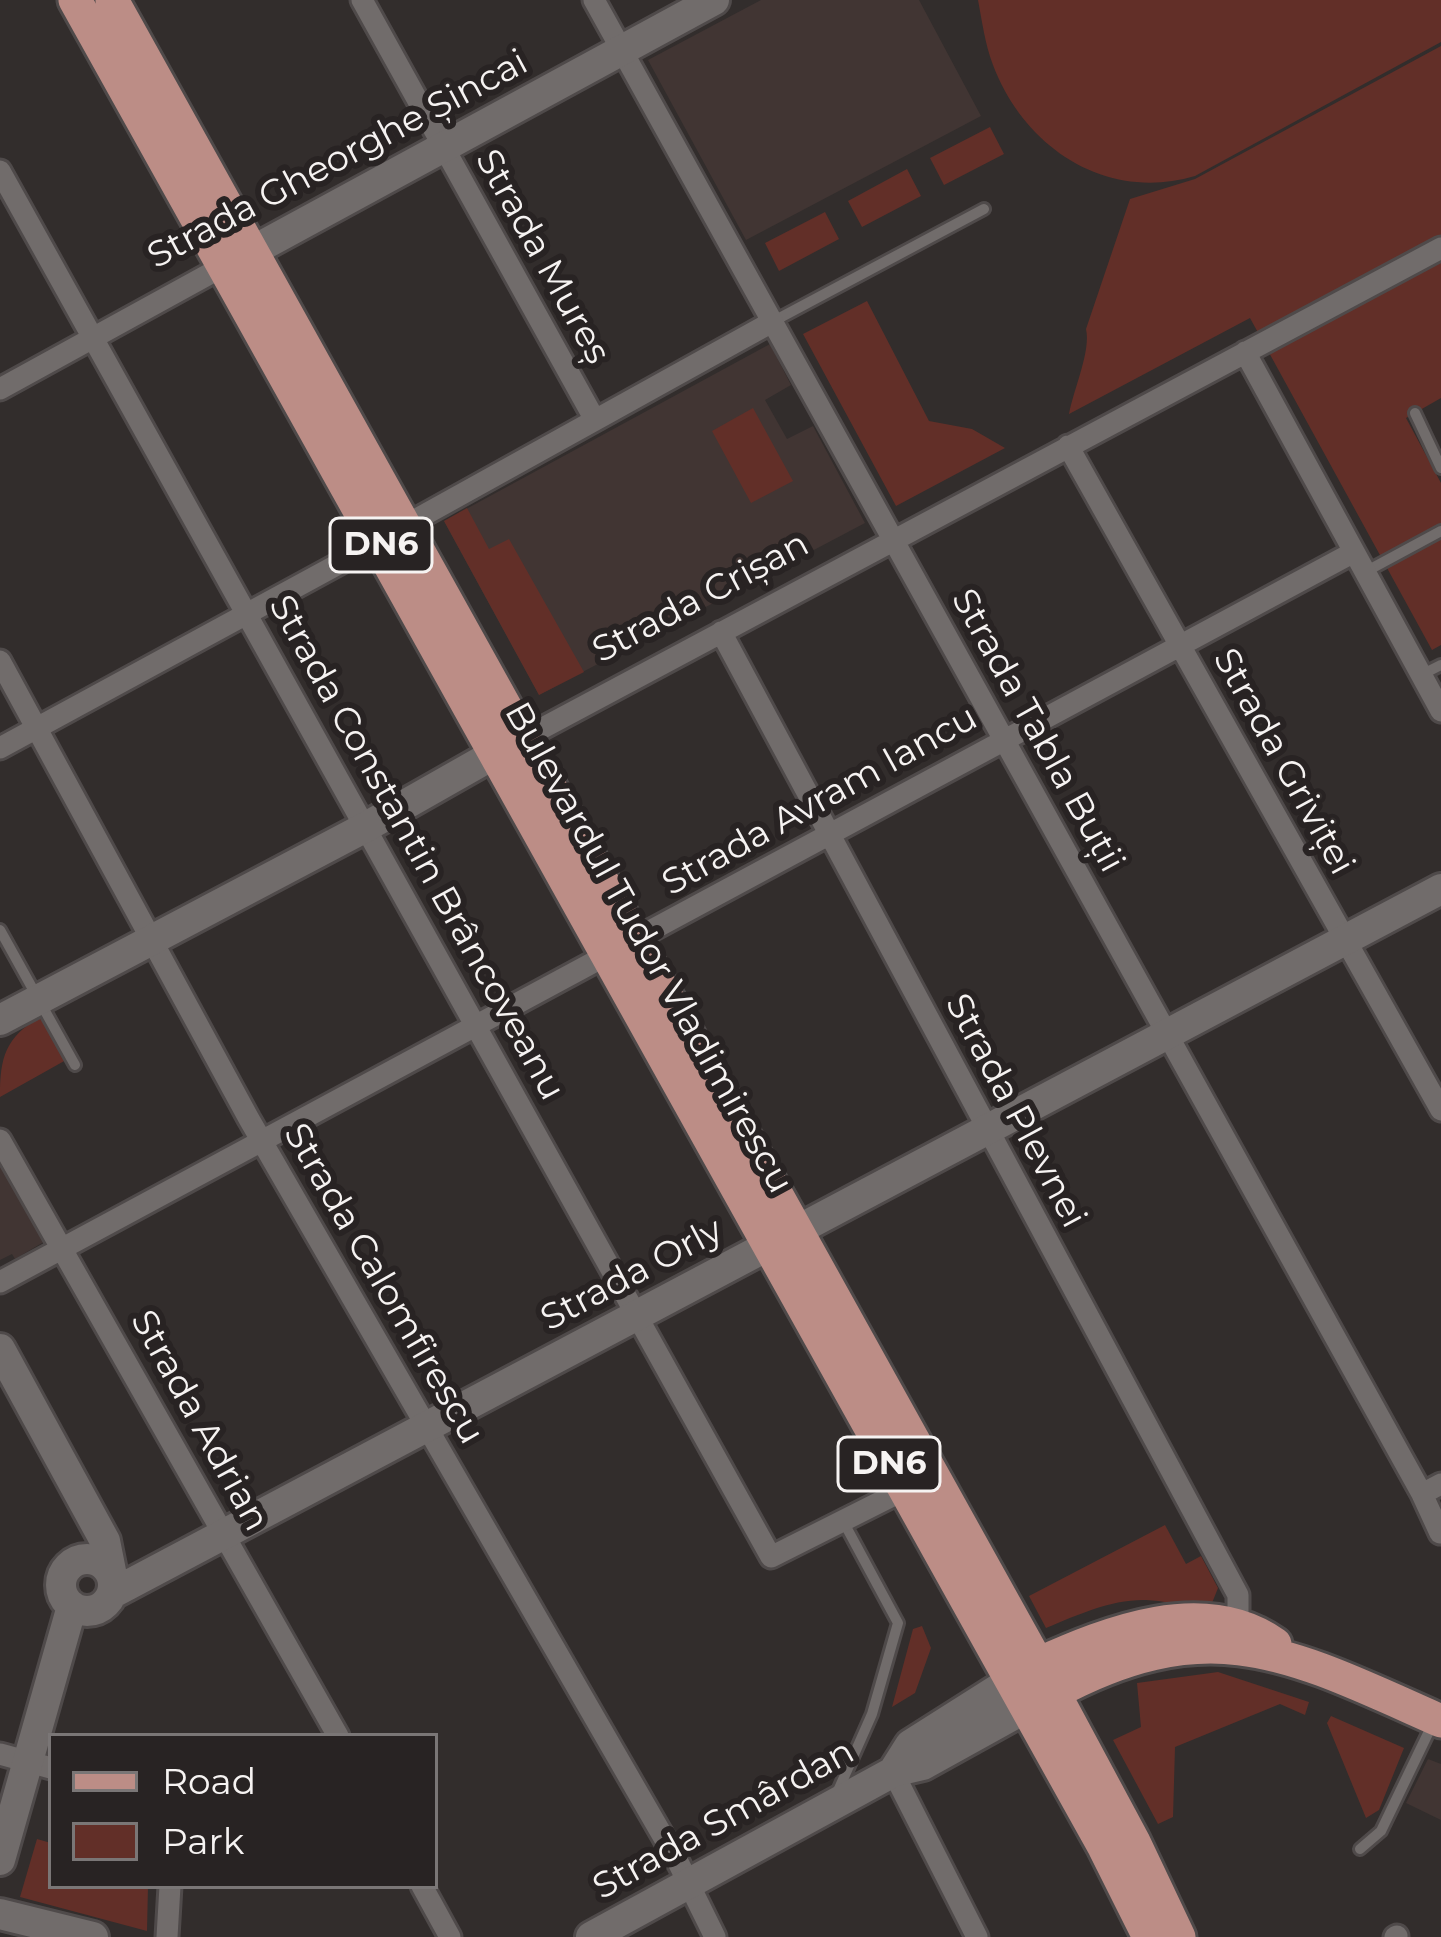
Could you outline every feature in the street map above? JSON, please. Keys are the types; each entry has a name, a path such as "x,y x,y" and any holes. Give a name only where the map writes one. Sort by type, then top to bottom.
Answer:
{"main road":[{"name":"Bulevardul Tudor Vladimirescu","path":"75,0 237,259 1032,1686 1149,1937"},
{"name":"Bulevardul Tudor Vladimirescu","path":"112,0 237,259"},
{"name":"Bulevardul Tudor Vladimirescu","path":"783,1240 904,1490 1135,1842 1179,1937"},
{"path":"1032,1686 1093,1640 1162,1623 1208,1620 1256,1631 1293,1657 1438,1719"},
{"path":"1032,1686 1168,1650 1240,1648 1293,1657"}],"street":[{"name":"Strada Mureș","path":"362,0 595,420"},
{"name":"Strada Tabla Buții","path":"594,0 1168,1035 1431,1489 1440,1533"},
{"name":"Strada Gheorghe Șincai","path":"0,389 714,0"},
{"name":"Strada Constantin Brâncoveanu","path":"0,172 772,1557 843,1522"},
{"name":"Strada Crișan","path":"0,1020 1441,248"},
{"path":"0,748 772,322"},
{"path":"1245,352 1365,572 1431,670 1441,711"},
{"name":"Strada Griviței","path":"1068,446 1441,1110"},
{"name":"Strada Avram Iancu","path":"0,1282 1354,551"},
{"name":"Strada Plevnei","path":"721,632 1238,1595 1238,1624"},
{"name":"Strada Calomfirescu","path":"0,661 262,1142 689,1882 715,1937"},
{"name":"Strada Orly","path":"112,1584 225,1535 1441,889"},
{"name":"Strada Adrian","path":"0,1140 336,1733"},
{"path":"0,1349 105,1541 112,1584 96,1610 72,1606"},
{"path":"0,1860 72,1606 61,1585 71,1564 76,1516 73,1481"},
{"path":"843,1522 904,1490"},
{"path":"71,1564 95,1559 112,1584"},
{"name":"Strada Smârdan","path":"592,1937 893,1772 910,1745 1032,1686"},
{"path":"893,1772 977,1937"},
{"path":"167,1937 170,1889"},
{"path":"424,1889 450,1937"},
{"path":"0,1914 94,1937"}],"lane":[{"path":"772,322 984,209"},
{"path":"1415,413 1441,468"},
{"path":"1365,572 1441,531"},
{"path":"0,930 75,1065"},
{"path":"832,1805 872,1714 898,1623 843,1522"},
{"path":"1360,1849 1382,1831 1438,1719"}],"shaded area":[{"path":"761,0 919,0 981,116 746,240 648,60"},
{"path":"770,344 791,385 765,400 787,439 813,426 865,523 539,695 444,521"},
{"path":"0,1158 47,1240 15,1259 12,1254 0,1260"},
{"path":"1428,1759 1441,1764 1441,1820 1406,1803"}],"green space":[{"path":"978,0 1441,0 1441,42 1195,176 1131,181 1073,162 1026,121 993,65"},
{"path":"1441,46 1441,398 1406,418 1441,483 1441,645 1432,650 1250,318 1069,414 1084,359 1086,329 1130,199 1195,179"},
{"path":"990,127 1004,154 944,185 930,158"},
{"path":"907,169 921,196 862,227 848,201"},
{"path":"825,212 839,239 779,271 765,243"},
{"path":"867,301 929,421 972,429 1005,448 896,506 803,334"},
{"path":"753,408 793,481 751,503 712,431"},
{"path":"467,508 489,549 509,539 584,672 539,695 444,521"},
{"path":"41,1016 66,1060 0,1097 7,1050 19,1032"},
{"path":"1165,1525 1186,1564 1201,1556 1218,1588 1212,1603 1120,1602 1046,1628 1029,1596"},
{"path":"922,1626 931,1648 915,1693 892,1707 913,1629"},
{"path":"1218,1672 1309,1702 1305,1715 1280,1704 1175,1747 1173,1817 1158,1824 1113,1740 1141,1727 1137,1683"},
{"path":"1331,1716 1404,1748 1379,1810 1366,1818 1327,1723"},
{"path":"37,1839 48,1842 48,1889 148,1889 147,1931 20,1897"}]}
